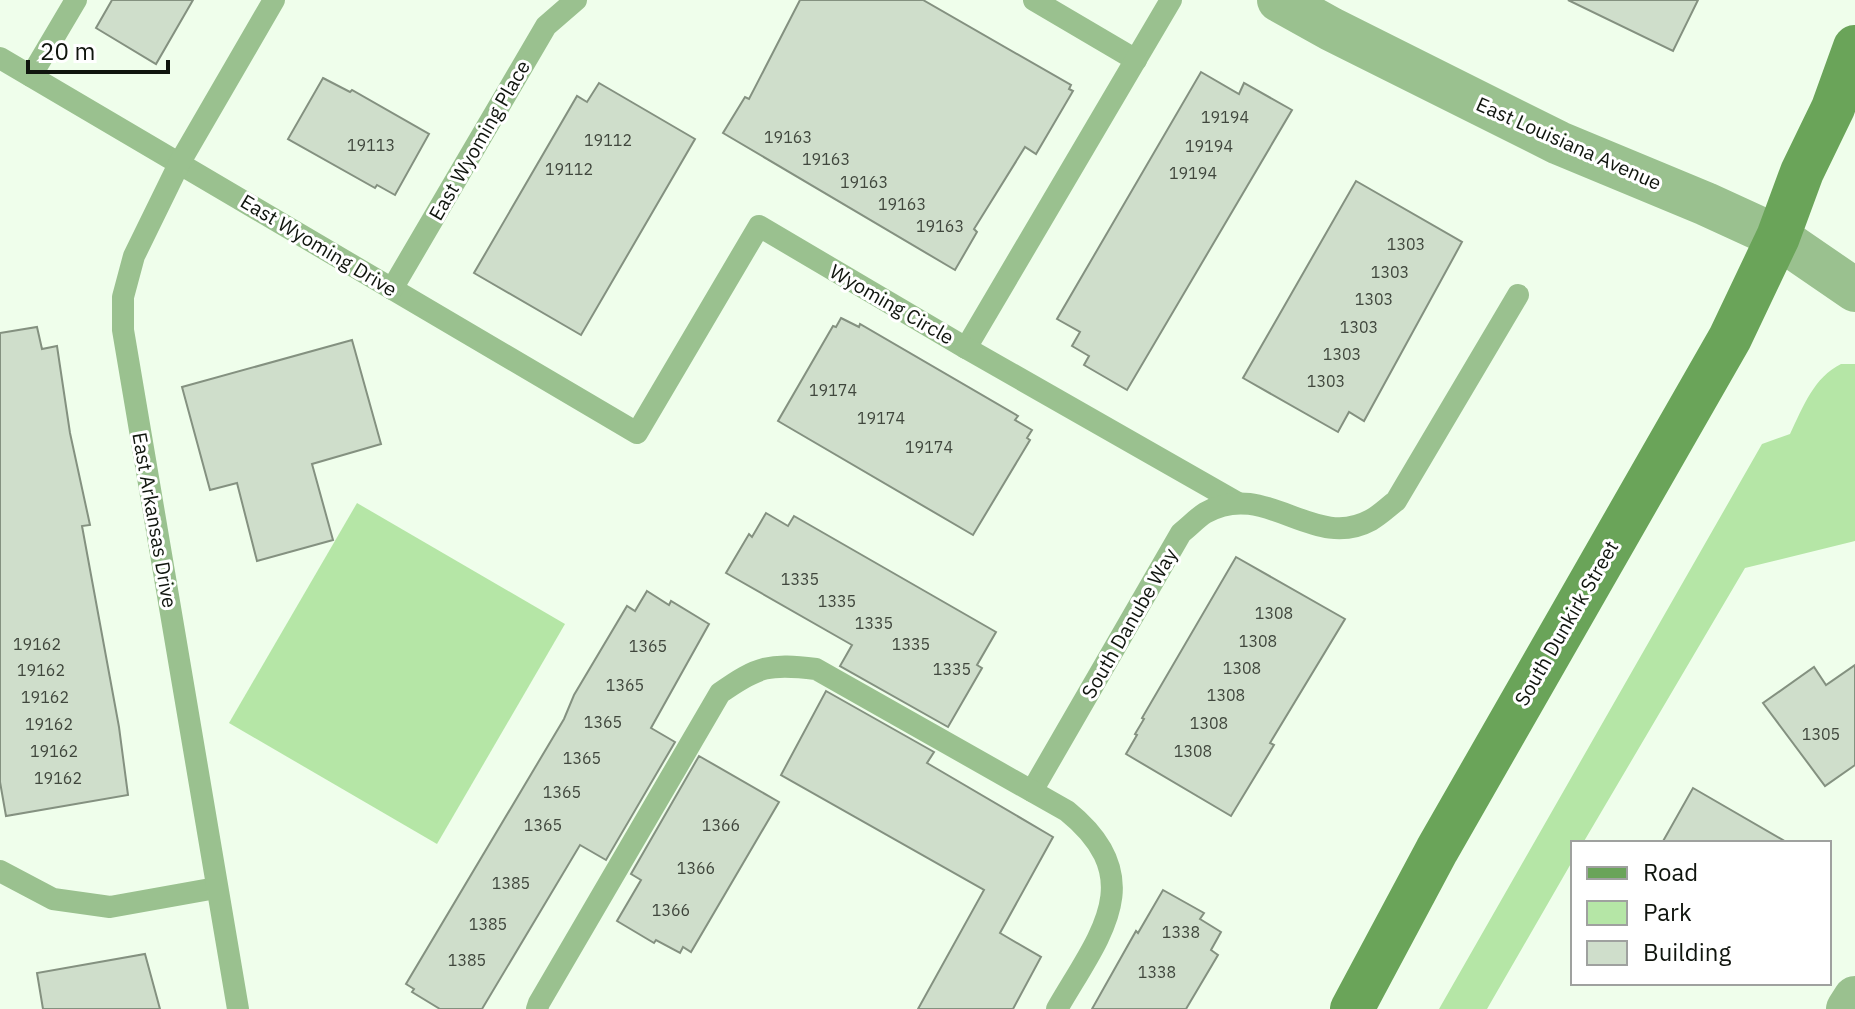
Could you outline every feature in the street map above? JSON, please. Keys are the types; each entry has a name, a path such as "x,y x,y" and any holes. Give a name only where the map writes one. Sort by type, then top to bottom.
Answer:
{"main road":[{"name":"South Dunkirk Street","path":"1352,1009 1437,850 1730,338 1778,237 1802,172 1833,108 1855,47"}],"street":[{"name":"East Louisiana Avenue","path":"1279,0 1559,143 1778,237 1855,290"},
{"path":"1848,1009 1855,998"}],"lane":[{"path":"31,76 76,0"},
{"path":"180,162 274,0"},
{"name":"East Wyoming Place","path":"392,289 546,26 576,0"},
{"path":"1034,0 1136,60"},
{"name":"Wyoming Circle","path":"637,433 759,226 966,348 1171,0"},
{"name":"East Wyoming Drive","path":"0,58 637,433"},
{"name":"East Arkansas Drive","path":"180,162 134,256 123,297 123,330 238,1009"},
{"path":"966,348 1238,503 1267,505 1312,525 1343,528 1369,521 1396,501 1518,295"},
{"name":"South Danube Way","path":"1032,791 1181,533 1206,513 1238,503"},
{"path":"537,1009 720,693 747,673 780,664 816,669 1067,811 1090,830 1106,858 1113,887 1107,921 1057,1009"},
{"path":"0,871 53,899 110,907 216,888"}],"green space":[{"path":"1841,364 1855,364 1855,541 1745,568 1584,841 1571,841 1571,863 1487,1009 1439,1009 1762,444 1790,434 1816,385"},
{"path":"357,503 565,624 437,844 229,723"}],"building":[{"path":"112,0 193,0 156,64 96,28"},
{"path":"800,0 923,0 1071,85 1069,89 1073,91 1036,154 1025,147 974,229 977,232 955,270 723,133 745,97 749,99"},
{"path":"1568,0 1698,0 1673,51"},
{"path":"1201,72 1239,94 1244,83 1292,110 1127,390 1084,365 1089,356 1072,346 1080,332 1057,319"},
{"path":"323,78 350,92 352,90 429,134 395,195 377,185 375,188 288,139"},
{"path":"599,83 695,139 581,335 474,273 577,96 587,102"},
{"path":"1356,181 1462,242 1364,421 1349,412 1338,432 1243,378"},
{"path":"841,318 859,327 860,324 1018,416 1015,420 1032,430 1027,438 1030,440 973,535 778,421 833,326 836,327"},
{"path":"37,327 42,349 57,346 70,433 90,525 82,526 119,727 128,795 6,816 0,782 0,333"},
{"path":"352,340 381,444 312,464 333,540 257,561 237,483 210,490 182,387"},
{"path":"766,513 788,526 794,516 996,632 977,665 982,668 948,727 840,666 852,645 726,573 749,534 752,537"},
{"path":"1236,557 1345,619 1270,743 1274,745 1231,816 1126,754 1142,718"},
{"path":"647,591 669,605 671,601 709,624 651,728 675,742 606,860 580,845 482,1009 440,1009 412,992 414,989 406,984 564,719 574,695 627,606 635,611"},
{"path":"1855,665 1855,765 1825,786 1763,703 1814,667 1826,685"},
{"path":"826,691 934,752 927,763 1053,837 1000,933 1041,957 1013,1009 918,1009 984,890 781,775"},
{"path":"699,756 779,802 691,952 683,947 680,953 656,940 654,943 617,921 641,880 631,874"},
{"path":"1693,788 1785,841 1663,841"},
{"path":"1163,890 1204,913 1200,919 1221,932 1211,950 1218,955 1186,1009 1092,1009 1136,931 1138,933"},
{"path":"145,954 160,1009 43,1009 37,973"}]}
